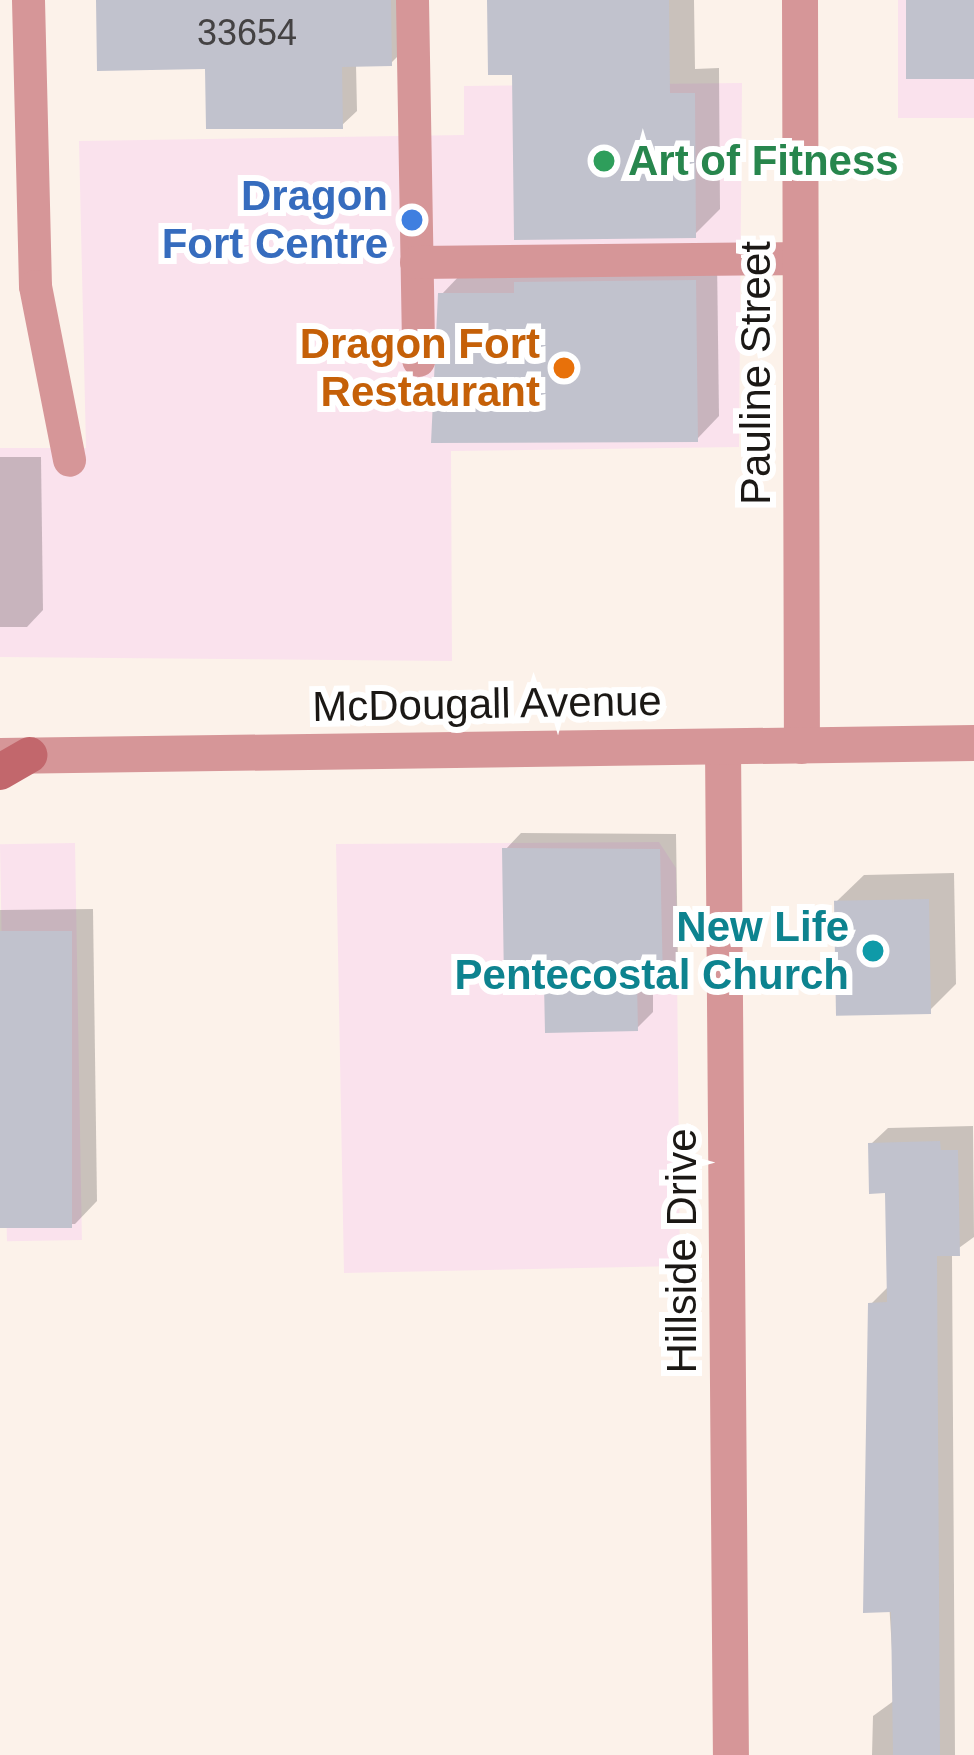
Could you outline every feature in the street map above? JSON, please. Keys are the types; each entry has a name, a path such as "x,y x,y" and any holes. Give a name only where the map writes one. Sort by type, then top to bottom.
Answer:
{"street":[{"name":"Pauline Street","path":"800,0 802,746"},
{"name":"McDougall Avenue","path":"10,761 974,743"},
{"name":"Hillside Drive","path":"723,747 731,1755"}],"lane":[{"path":"28,0 34,286 69,460"},
{"path":"412,0 418,360"},
{"path":"416,262 800,258"}],"shaded area":[{"path":"898,0 974,0 974,118 898,118"},
{"name":"Dragon Fort Centre","path":"742,83 739,447 451,451 452,661 0,657 0,448 86,448 79,141 464,135 464,86"},
{"path":"659,842 676,868 680,1266 344,1273 336,844"},
{"path":"75,843 82,1240 7,1241 0,844"}],"building":[{"path":"96,0 391,0 392,66 342,67 343,129 206,129 205,69 97,71"},
{"path":"487,0 669,0 670,93 695,93 696,238 514,240 512,75 488,75"},
{"path":"906,0 974,0 974,79 906,79"},
{"name":"Dragon Fort Restaurant","path":"696,280 698,442 431,443 438,293 514,293 514,282"},
{"path":"502,848 660,849 663,982 637,982 638,1031 545,1033 544,983 504,984"},
{"name":"New Life Pentecostal Church","path":"929,899 931,1014 836,1016 834,901"},
{"path":"0,931 72,931 72,1228 0,1228"},
{"path":"940,1141 941,1150 958,1150 960,1256 937,1256 940,1755 893,1755 891,1612 863,1613 868,1303 887,1302 885,1193 869,1194 868,1143"}],"place":[{"name":"Art of Fitness","path":"604,161"},
{"name":"Dragon Fort Centre","path":"412,220"},
{"name":"Dragon Fort Restaurant","path":"564,368"},
{"name":"New Life Pentecostal Church","path":"873,951"}]}
